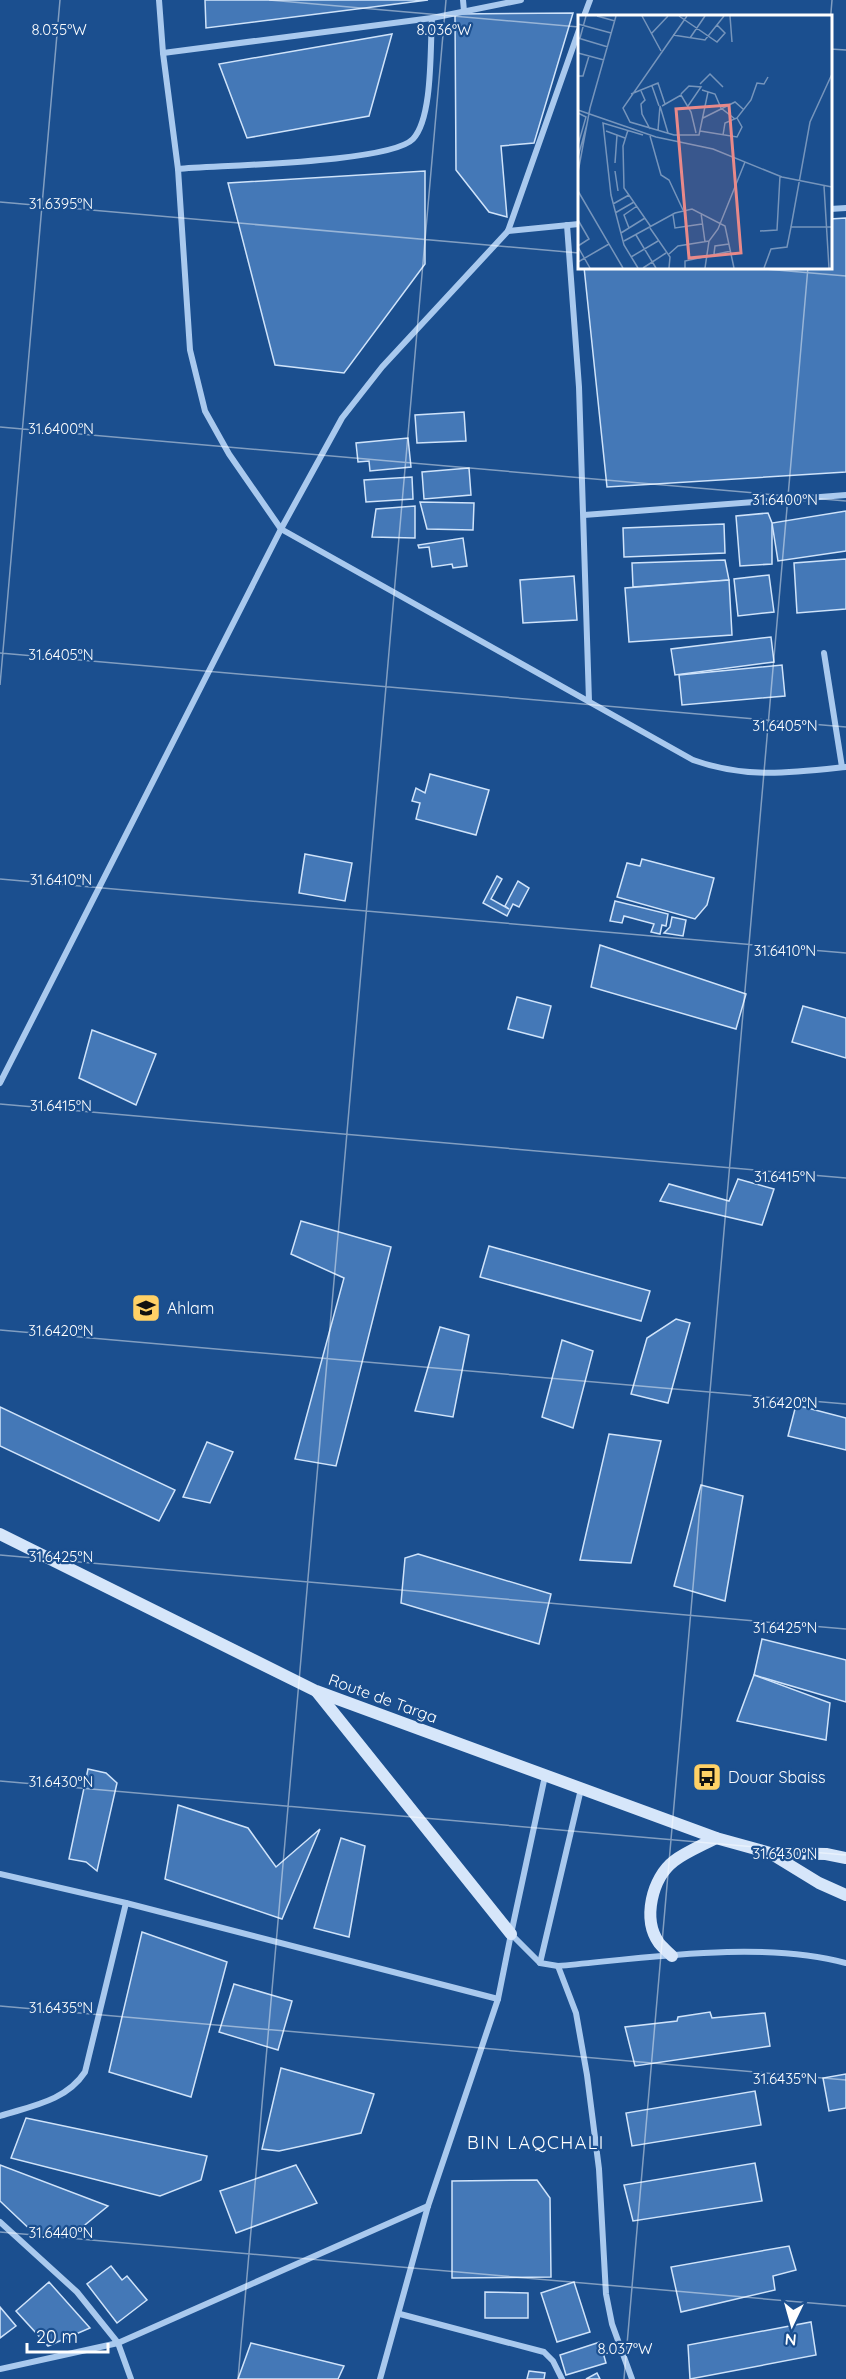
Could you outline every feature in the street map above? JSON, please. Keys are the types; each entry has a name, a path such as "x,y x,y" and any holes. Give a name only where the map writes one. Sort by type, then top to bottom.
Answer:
{"main road":[{"name":"Route de Targa","path":"0,1534 316,1691 716,1838 770,1853 826,1854 846,1858"},
{"path":"316,1691 511,1934"},
{"path":"672,1956 658,1942 653,1928 650,1911 657,1882 675,1860 716,1838"},
{"name":"Route de Targa","path":"770,1853 819,1883 846,1895"}],"street":[{"path":"159,0 163,53 178,169 190,350 205,411 229,454 281,529 693,760 722,770 759,774 844,767 824,653"},
{"path":"464,0 464,11"},
{"path":"163,53 432,18 521,0"},
{"path":"584,15 590,0"},
{"path":"178,169 363,158 406,145 414,138 423,115 432,18"},
{"path":"0,1083 281,529 342,418 360,393 508,231 578,33"},
{"path":"831,209 846,208"},
{"path":"508,231 578,224"},
{"path":"567,225 584,515 589,701"},
{"path":"584,515 846,495"},
{"path":"380,2379 400,2314 428,2206 498,1999 545,1776"},
{"path":"540,1963 581,1789"},
{"path":"0,1874 126,1903 498,1999"},
{"path":"0,2116 65,2094 76,2086 85,2072 126,1903"},
{"path":"511,1934 540,1963 558,1966 672,1956 783,1953 846,1963"},
{"path":"558,1966 576,2013 587,2075 599,2169 606,2294 612,2324 632,2379"},
{"path":"0,2368 118,2343 428,2206"},
{"path":"0,2222 77,2292 118,2343 131,2379"},
{"path":"400,2314 544,2352 553,2361 562,2379"}],"building":[{"path":"205,0 428,0 206,28"},
{"path":"573,13 534,143 501,146 507,217 489,212 456,170 455,14"},
{"path":"392,34 369,116 247,138 219,64"},
{"path":"425,171 425,264 344,373 275,365 228,183"},
{"path":"846,218 846,472 607,487 584,268 831,268 831,219"},
{"path":"464,412 466,441 417,443 415,415"},
{"path":"408,438 411,467 370,471 369,461 358,462 356,443"},
{"path":"469,468 471,495 424,499 422,472"},
{"path":"412,477 413,499 366,502 364,480"},
{"path":"420,502 474,503 473,530 427,529"},
{"path":"415,506 415,538 372,537 376,509"},
{"path":"846,511 846,551 778,561 772,523"},
{"path":"768,513 772,523 772,564 740,566 736,516"},
{"path":"724,524 725,553 624,557 623,528"},
{"path":"463,538 467,566 453,568 452,564 432,567 429,547 419,548 418,545"},
{"path":"846,559 846,609 797,613 794,563"},
{"path":"725,560 729,580 633,587 632,563"},
{"path":"769,575 774,612 738,616 734,579"},
{"path":"574,576 577,620 523,623 520,580"},
{"path":"729,580 732,635 629,642 625,588"},
{"path":"771,637 774,662 675,675 671,649"},
{"path":"782,665 785,696 682,705 679,675"},
{"path":"430,774 489,790 476,835 416,819 420,803 412,801 416,788 425,793"},
{"path":"305,854 352,863 345,901 299,893"},
{"path":"642,859 714,878 707,905 695,919 617,897 627,863 640,866"},
{"path":"497,876 502,879 491,899 509,909 505,906 518,881 529,888 519,907 513,904 507,916 483,903"},
{"path":"615,901 668,914 666,926 662,925 660,934 651,932 654,924 624,916 622,923 610,921"},
{"path":"672,917 686,920 683,936 664,933 670,927"},
{"path":"600,945 746,994 736,1029 591,987"},
{"path":"517,997 551,1006 543,1038 508,1029"},
{"path":"803,1006 846,1018 846,1058 792,1042"},
{"path":"92,1030 156,1054 136,1105 79,1078"},
{"path":"738,1179 774,1189 762,1225 660,1201 669,1184 729,1201"},
{"path":"301,1221 391,1247 336,1466 295,1459 344,1278 291,1254"},
{"path":"489,1246 650,1291 641,1321 480,1277"},
{"path":"676,1319 690,1323 668,1403 631,1394 647,1338"},
{"path":"440,1327 469,1335 453,1417 415,1411"},
{"path":"562,1340 593,1351 573,1428 542,1417"},
{"path":"796,1405 846,1418 846,1450 788,1436"},
{"path":"0,1407 175,1490 159,1521 0,1446"},
{"path":"609,1434 661,1441 631,1563 580,1560"},
{"path":"207,1442 233,1452 210,1503 183,1497"},
{"path":"701,1485 743,1496 725,1601 674,1586"},
{"path":"418,1554 551,1594 539,1644 401,1603 405,1558"},
{"path":"762,1639 846,1660 846,1702 754,1675"},
{"path":"754,1675 830,1703 826,1740 737,1721"},
{"path":"88,1769 106,1773 117,1783 97,1871 86,1862 69,1859"},
{"path":"178,1805 248,1828 276,1867 320,1829 282,1919 165,1879"},
{"path":"341,1838 365,1846 349,1937 314,1928"},
{"path":"142,1932 227,1962 191,2097 109,2072"},
{"path":"234,1984 292,2001 278,2050 219,2032"},
{"path":"710,2012 712,2018 765,2013 770,2046 635,2066 625,2027 677,2021 678,2017"},
{"path":"281,2068 374,2094 361,2133 279,2151 262,2149"},
{"path":"846,2074 846,2108 829,2111 823,2078"},
{"path":"755,2091 761,2125 632,2146 626,2113"},
{"path":"26,2118 207,2156 201,2180 160,2196 11,2158"},
{"path":"755,2163 762,2201 633,2221 624,2185"},
{"path":"0,2165 108,2206 75,2233 37,2236 0,2201"},
{"path":"296,2165 317,2203 236,2233 220,2191"},
{"path":"537,2180 550,2198 551,2277 452,2278 452,2181"},
{"path":"789,2246 796,2270 773,2276 775,2290 681,2312 671,2267"},
{"path":"111,2266 122,2280 127,2276 147,2300 117,2323 87,2284"},
{"path":"49,2282 90,2328 48,2346 16,2311"},
{"path":"574,2282 590,2332 557,2342 541,2293"},
{"path":"485,2292 528,2293 528,2318 485,2318"},
{"path":"0,2307 16,2326 0,2338"},
{"path":"811,2322 816,2355 690,2379 688,2345"},
{"path":"600,2342 606,2363 566,2375 560,2355"},
{"path":"251,2343 344,2366 338,2379 238,2379"},
{"path":"529,2371 545,2373 544,2379 527,2379"},
{"path":"597,2373 600,2379 586,2379"}],"place":[{"name":"Ahlam","path":"146,1308"},
{"name":"Douar Sbaiss","path":"707,1777"}],"district":[{"name":"BIN LAQCHALI","path":"536,2142"}]}
